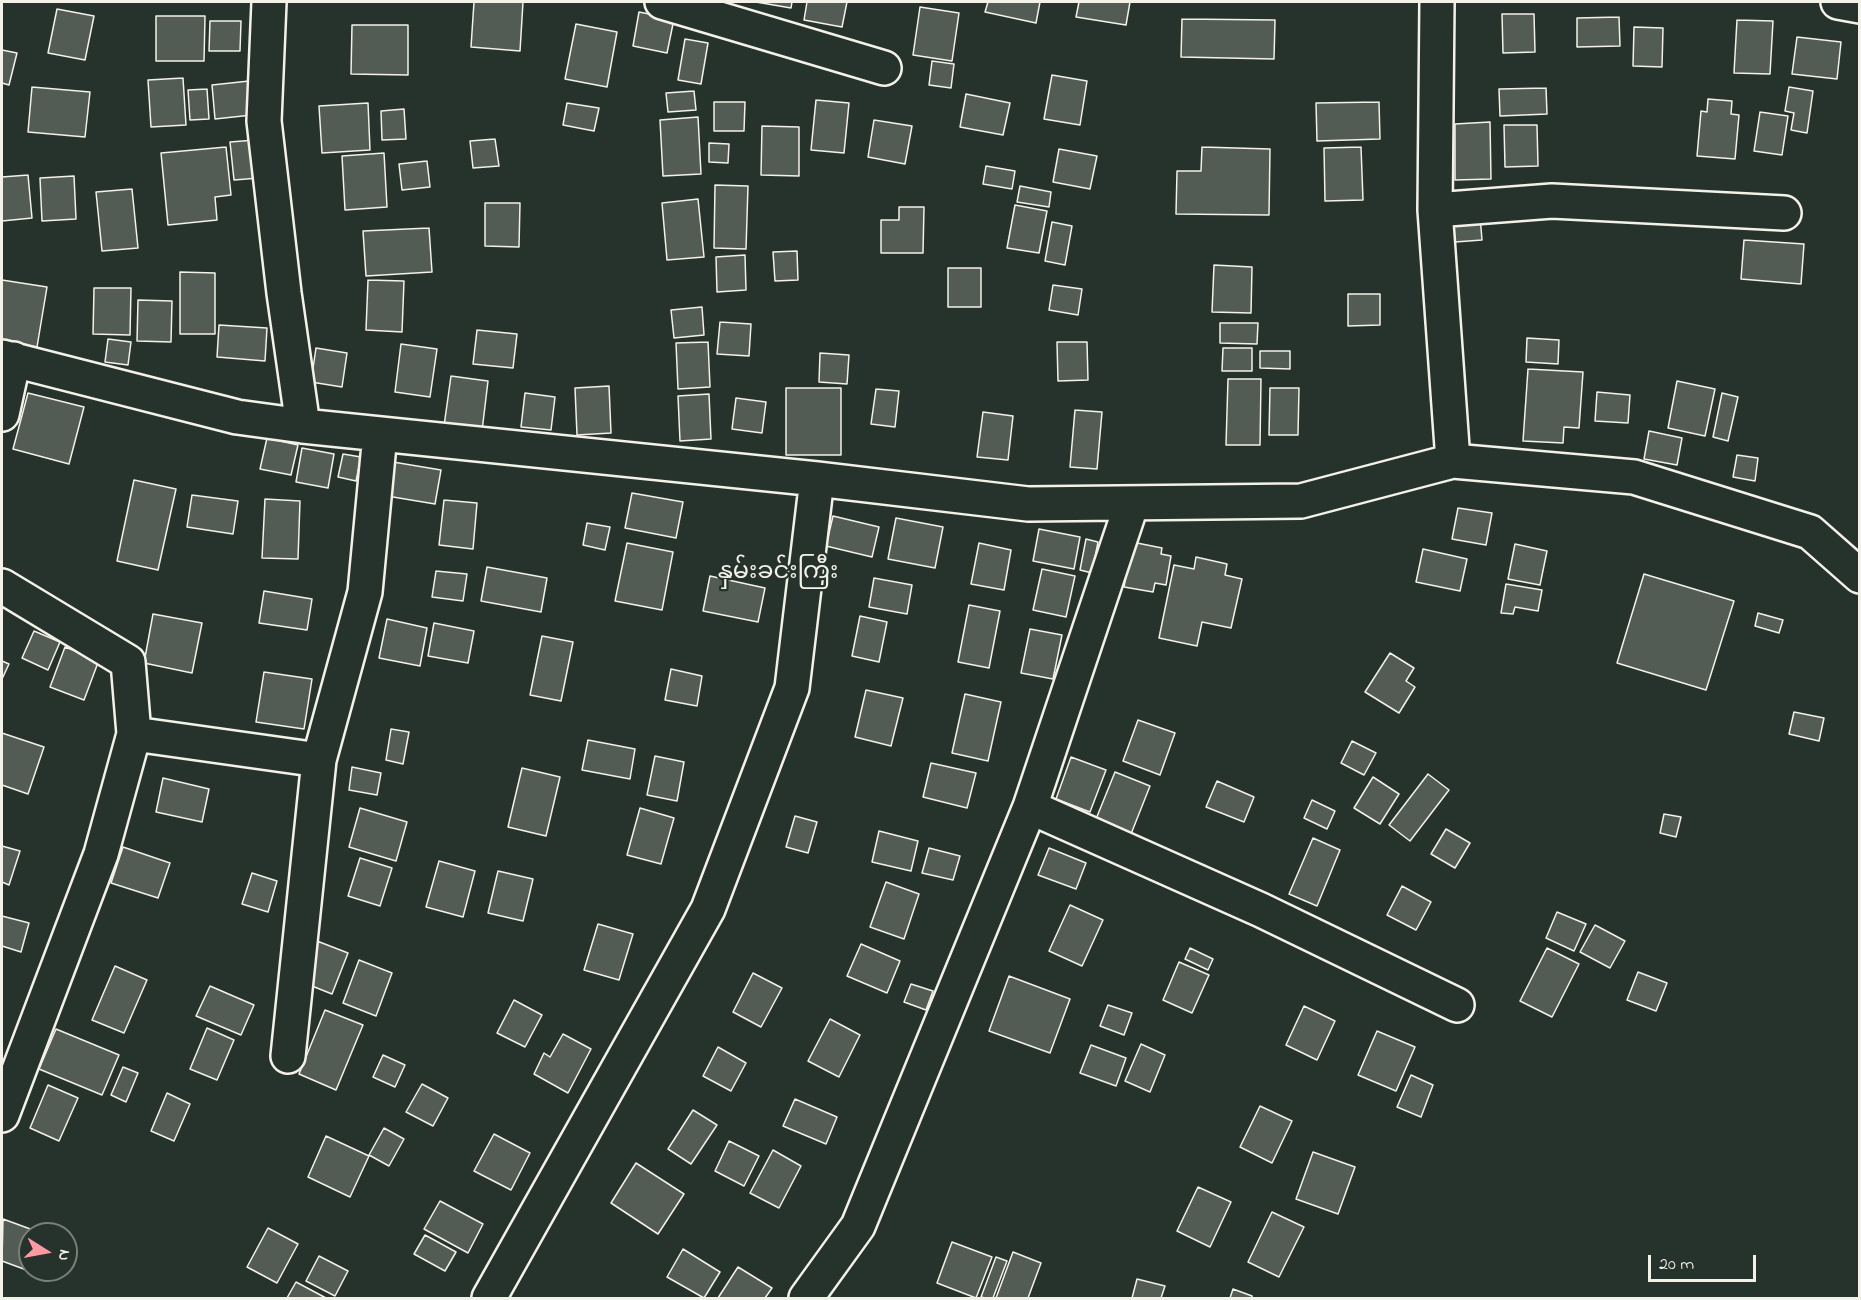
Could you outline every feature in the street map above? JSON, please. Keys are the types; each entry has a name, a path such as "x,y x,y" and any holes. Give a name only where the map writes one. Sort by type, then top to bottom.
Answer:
{"street":[{"path":"269,2 264,121 284,292 303,426"},
{"path":"662,2 884,68"},
{"path":"1437,2 1435,210 1453,461"},
{"path":"1838,2 1860,6"},
{"path":"1435,210 1552,201 1784,213"},
{"path":"2,414 8,358 237,417 303,426 818,478 1028,504 1301,501 1453,461 1634,477 1810,532 1860,576"},
{"path":"288,1056 319,760 364,592 380,434"},
{"path":"489,1299 708,909 792,688 818,478"},
{"path":"806,1299 858,1226 1030,807 1132,503"},
{"path":"2,586 128,662 134,734 101,854 2,1115"},
{"path":"134,734 319,760"},
{"path":"1030,807 1261,910 1457,1005"}],"building":[{"path":"474,2 523,2 520,51 471,47"},
{"path":"756,2 792,2 791,8"},
{"path":"807,2 847,2 842,27 804,20"},
{"path":"988,2 1040,2 1036,23 985,12"},
{"path":"1079,2 1130,2 1126,25 1076,17"},
{"path":"920,7 959,13 952,61 913,55"},
{"path":"57,9 94,16 85,60 48,53"},
{"path":"639,12 674,19 667,53 633,46"},
{"path":"1502,14 1534,14 1535,52 1503,53"},
{"path":"156,16 205,16 204,61 156,61"},
{"path":"1619,17 1620,46 1577,47 1577,18"},
{"path":"1182,19 1275,20 1274,59 1181,57"},
{"path":"1737,20 1773,21 1770,74 1734,73"},
{"path":"210,21 241,21 240,51 209,51"},
{"path":"576,24 617,32 607,87 565,79"},
{"path":"352,25 408,25 408,75 351,74"},
{"path":"1634,27 1663,28 1662,67 1633,66"},
{"path":"1797,37 1841,42 1837,79 1792,74"},
{"path":"685,39 708,43 701,84 678,80"},
{"path":"2,50 17,53 9,85 2,83"},
{"path":"932,61 954,64 951,88 929,85"},
{"path":"1052,75 1087,81 1080,125 1044,119"},
{"path":"183,78 186,125 151,127 148,80"},
{"path":"249,81 252,115 215,119 212,85"},
{"path":"32,87 90,92 85,137 28,132"},
{"path":"1789,87 1813,91 1807,133 1791,130 1794,113 1785,111"},
{"path":"1546,88 1547,114 1500,116 1499,89"},
{"path":"207,89 209,119 190,120 188,90"},
{"path":"694,91 696,110 668,112 666,93"},
{"path":"966,94 1010,103 1003,135 960,127"},
{"path":"1708,99 1732,101 1731,114 1739,115 1735,159 1697,156 1701,111 1707,112"},
{"path":"816,100 849,103 844,153 811,150"},
{"path":"714,102 745,102 744,131 714,131"},
{"path":"1379,102 1380,139 1317,141 1316,103"},
{"path":"368,103 370,150 322,153 319,106"},
{"path":"567,103 599,108 594,131 563,125"},
{"path":"404,109 406,139 382,140 381,111"},
{"path":"1760,112 1788,116 1782,155 1754,151"},
{"path":"698,117 701,174 663,176 660,120"},
{"path":"874,120 912,126 905,164 868,157"},
{"path":"1490,122 1491,179 1455,180 1455,124"},
{"path":"1504,125 1537,125 1538,166 1505,167"},
{"path":"762,126 799,127 799,176 761,175"},
{"path":"495,139 499,166 473,168 470,141"},
{"path":"255,140 259,178 234,180 230,142"},
{"path":"709,143 729,144 728,163 709,162"},
{"path":"226,147 231,195 215,197 217,220 168,225 161,153"},
{"path":"1202,147 1270,149 1269,215 1176,214 1177,171 1201,171"},
{"path":"1361,147 1363,200 1325,201 1324,148"},
{"path":"1059,149 1097,156 1090,189 1053,182"},
{"path":"384,153 387,207 345,210 342,156"},
{"path":"427,161 430,187 402,190 399,164"},
{"path":"986,166 1015,171 1012,189 983,184"},
{"path":"28,175 32,218 2,221 2,177"},
{"path":"74,176 76,219 42,221 40,178"},
{"path":"715,185 748,186 746,249 714,248"},
{"path":"1020,186 1051,192 1049,207 1017,202"},
{"path":"132,189 138,248 102,251 96,192"},
{"path":"698,199 704,257 667,260 662,203"},
{"path":"485,203 520,203 519,247 485,246"},
{"path":"1015,205 1047,211 1039,253 1007,248"},
{"path":"899,207 924,207 923,253 881,253 881,220 899,220"},
{"path":"1480,216 1482,240 1455,242 1453,219"},
{"path":"1052,222 1072,226 1065,265 1045,261"},
{"path":"429,228 432,272 366,276 363,231"},
{"path":"1744,240 1804,244 1801,284 1741,279"},
{"path":"797,251 798,280 775,281 773,252"},
{"path":"745,255 746,290 717,292 716,257"},
{"path":"1214,265 1252,267 1251,313 1212,312"},
{"path":"948,268 981,268 981,307 948,307"},
{"path":"180,272 215,273 215,334 180,334"},
{"path":"2,280 47,287 37,347 2,341"},
{"path":"368,280 404,281 402,332 366,330"},
{"path":"1053,285 1082,289 1078,315 1049,310"},
{"path":"94,288 131,288 130,335 93,334"},
{"path":"1348,294 1380,294 1380,325 1348,326"},
{"path":"138,300 172,301 171,342 137,341"},
{"path":"702,307 704,335 674,338 671,310"},
{"path":"720,322 751,324 749,356 717,354"},
{"path":"1220,323 1258,323 1257,344 1220,343"},
{"path":"219,325 267,328 265,361 217,357"},
{"path":"477,330 517,334 513,368 473,364"},
{"path":"1527,338 1559,340 1558,364 1526,362"},
{"path":"108,339 131,342 128,365 105,362"},
{"path":"708,342 710,387 678,389 676,343"},
{"path":"1057,342 1087,342 1088,380 1058,381"},
{"path":"401,344 437,349 430,397 395,392"},
{"path":"316,348 347,353 342,387 311,382"},
{"path":"1223,348 1252,348 1252,371 1222,371"},
{"path":"1260,351 1290,351 1290,369 1260,368"},
{"path":"820,353 849,355 847,384 819,382"},
{"path":"1528,369 1583,372 1579,428 1564,427 1563,443 1523,441"},
{"path":"451,376 488,381 482,431 444,426"},
{"path":"1228,379 1261,379 1260,445 1226,445"},
{"path":"1677,381 1715,389 1705,436 1668,428"},
{"path":"609,386 611,433 577,435 575,388"},
{"path":"786,388 841,388 841,455 786,455"},
{"path":"1270,388 1299,388 1298,435 1269,435"},
{"path":"876,389 899,391 895,427 871,424"},
{"path":"1597,392 1630,395 1628,423 1595,421"},
{"path":"28,393 84,407 69,464 13,449"},
{"path":"525,393 555,397 551,430 521,427"},
{"path":"1722,393 1738,397 1728,441 1713,437"},
{"path":"709,394 711,439 680,441 678,396"},
{"path":"736,398 766,402 762,433 732,429"},
{"path":"1075,410 1102,412 1097,469 1070,467"},
{"path":"983,412 1013,416 1008,460 977,457"},
{"path":"1649,431 1682,438 1677,465 1644,459"},
{"path":"267,438 298,445 291,475 260,469"},
{"path":"302,448 334,454 328,488 296,482"},
{"path":"343,454 361,457 356,481 338,477"},
{"path":"1737,455 1758,458 1755,481 1733,477"},
{"path":"393,462 441,470 435,504 387,496"},
{"path":"134,480 176,489 158,570 117,561"},
{"path":"632,493 683,502 676,538 625,528"},
{"path":"192,495 238,501 233,534 187,527"},
{"path":"265,499 300,501 298,559 262,558"},
{"path":"444,500 477,503 473,549 439,545"},
{"path":"1458,508 1492,513 1486,545 1452,539"},
{"path":"833,516 879,527 872,557 826,546"},
{"path":"896,518 943,527 935,568 888,559"},
{"path":"587,523 610,527 605,550 583,545"},
{"path":"1039,529 1080,537 1074,569 1033,561"},
{"path":"1086,539 1098,542 1092,573 1080,570"},
{"path":"1132,542 1162,548 1161,554 1171,556 1166,585 1155,583 1153,592 1124,587"},
{"path":"627,543 673,552 662,610 615,601"},
{"path":"979,543 1011,550 1004,590 971,584"},
{"path":"1515,544 1547,551 1540,585 1508,579"},
{"path":"1423,549 1467,559 1460,591 1416,582"},
{"path":"1196,557 1227,564 1225,575 1242,579 1231,628 1202,622 1197,646 1159,638 1174,565 1194,569"},
{"path":"487,567 547,578 541,612 481,601"},
{"path":"1042,569 1075,576 1066,617 1033,610"},
{"path":"436,571 467,574 463,601 432,597"},
{"path":"1644,574 1734,601 1706,690 1617,663"},
{"path":"710,576 765,588 758,622 703,611"},
{"path":"874,578 912,585 907,614 869,607"},
{"path":"1506,584 1542,590 1538,611 1515,607 1513,614 1501,613"},
{"path":"264,591 312,599 307,630 259,623"},
{"path":"969,605 1000,611 989,668 958,662"},
{"path":"1758,613 1783,620 1779,633 1755,626"},
{"path":"153,614 202,623 192,673 144,663"},
{"path":"860,616 887,622 879,662 852,656"},
{"path":"387,619 427,628 420,666 379,658"},
{"path":"434,623 474,631 468,663 428,656"},
{"path":"1030,629 1062,635 1053,679 1021,673"},
{"path":"34,631 60,642 48,670 22,658"},
{"path":"542,636 573,642 561,701 530,695"},
{"path":"65,647 99,660 84,700 50,687"},
{"path":"1390,653 1414,668 1406,681 1415,687 1399,713 1365,692"},
{"path":"2,661 9,664 2,679"},
{"path":"671,669 702,676 697,706 665,700"},
{"path":"264,672 312,679 304,729 256,722"},
{"path":"866,690 903,698 891,746 855,737"},
{"path":"965,694 1001,702 988,761 952,753"},
{"path":"1794,712 1824,718 1819,741 1789,734"},
{"path":"1138,720 1175,733 1160,775 1123,761"},
{"path":"391,729 409,732 403,764 386,760"},
{"path":"2,733 44,747 28,794 2,785"},
{"path":"588,740 635,749 630,779 582,770"},
{"path":"1352,741 1376,753 1364,775 1341,763"},
{"path":"655,756 684,762 677,801 647,795"},
{"path":"1071,757 1106,770 1090,812 1056,799"},
{"path":"931,763 976,773 967,808 923,797"},
{"path":"352,767 381,773 377,795 349,790"},
{"path":"522,768 560,777 546,836 508,827"},
{"path":"1115,772 1150,786 1131,834 1096,819"},
{"path":"1428,774 1449,790 1410,841 1389,825"},
{"path":"1373,777 1399,794 1380,824 1354,808"},
{"path":"163,778 209,789 202,822 156,812"},
{"path":"1217,781 1254,797 1244,822 1206,807"},
{"path":"1312,800 1335,811 1327,829 1304,818"},
{"path":"360,808 407,822 396,861 349,847"},
{"path":"640,808 674,818 661,864 627,855"},
{"path":"1664,814 1681,817 1676,837 1660,833"},
{"path":"795,816 817,822 808,853 786,847"},
{"path":"1446,829 1470,843 1455,868 1431,854"},
{"path":"879,831 918,841 911,871 872,862"},
{"path":"1313,838 1340,850 1317,906 1289,894"},
{"path":"2,846 20,851 9,885 2,882"},
{"path":"123,847 170,863 158,898 111,883"},
{"path":"929,848 960,856 953,880 922,873"},
{"path":"1049,848 1086,863 1076,889 1038,875"},
{"path":"360,858 392,868 380,906 348,896"},
{"path":"439,861 475,871 463,917 426,907"},
{"path":"498,871 533,879 523,921 488,913"},
{"path":"252,873 277,881 268,912 242,904"},
{"path":"886,882 919,894 904,939 870,927"},
{"path":"1402,886 1431,902 1416,930 1387,915"},
{"path":"1070,905 1103,920 1082,966 1049,951"},
{"path":"1557,912 1586,924 1574,951 1546,938"},
{"path":"2,916 29,923 21,952 2,946"},
{"path":"598,924 633,934 619,980 584,970"},
{"path":"1595,925 1625,941 1610,968 1580,952"},
{"path":"317,941 348,953 332,994 302,982"},
{"path":"861,944 900,961 887,993 847,976"},
{"path":"1190,948 1213,959 1208,970 1185,959"},
{"path":"1547,948 1579,964 1552,1017 1520,1001"},
{"path":"359,960 392,973 376,1016 343,1003"},
{"path":"1179,962 1209,975 1192,1013 1163,1000"},
{"path":"115,966 147,980 124,1033 92,1020"},
{"path":"1638,972 1667,983 1656,1011 1627,1000"},
{"path":"753,973 782,988 761,1027 733,1012"},
{"path":"1009,976 1070,999 1050,1053 989,1031"},
{"path":"911,984 933,991 926,1010 904,1002"},
{"path":"210,986 254,1005 241,1035 196,1016"},
{"path":"514,1000 542,1015 525,1047 497,1033"},
{"path":"1108,1005 1132,1013 1124,1035 1100,1026"},
{"path":"1304,1006 1335,1021 1317,1060 1286,1045"},
{"path":"325,1010 363,1025 336,1090 299,1074"},
{"path":"830,1019 860,1035 839,1077 808,1061"},
{"path":"207,1028 234,1040 217,1080 190,1069"},
{"path":"56,1029 119,1055 102,1095 39,1069"},
{"path":"1377,1031 1415,1047 1396,1091 1358,1075"},
{"path":"563,1034 591,1049 568,1093 534,1074 544,1053 550,1057"},
{"path":"1141,1044 1165,1055 1150,1092 1125,1081"},
{"path":"1091,1045 1126,1058 1116,1086 1080,1073"},
{"path":"718,1047 746,1063 731,1091 703,1076"},
{"path":"383,1055 405,1065 395,1087 373,1077"},
{"path":"123,1067 138,1073 126,1102 111,1095"},
{"path":"1411,1075 1433,1085 1421,1117 1397,1107"},
{"path":"422,1084 448,1098 433,1126 406,1112"},
{"path":"48,1085 78,1098 59,1141 30,1128"},
{"path":"167,1093 190,1104 174,1141 151,1131"},
{"path":"795,1099 837,1117 826,1144 783,1126"},
{"path":"1260,1106 1292,1121 1272,1163 1240,1147"},
{"path":"693,1110 717,1125 691,1164 668,1149"},
{"path":"384,1128 404,1139 389,1166 369,1155"},
{"path":"494,1134 530,1153 511,1190 474,1171"},
{"path":"326,1136 369,1156 350,1197 308,1177"},
{"path":"729,1141 759,1156 744,1186 715,1171"},
{"path":"773,1150 801,1166 779,1208 750,1193"},
{"path":"1313,1152 1355,1167 1338,1214 1296,1199"},
{"path":"636,1163 684,1194 658,1234 611,1203"},
{"path":"1198,1187 1231,1202 1210,1247 1177,1231"},
{"path":"440,1201 483,1224 468,1253 424,1229"},
{"path":"1272,1212 1304,1227 1279,1277 1248,1262"},
{"path":"3,1219 18,1224 18,1267 2,1261"},
{"path":"268,1228 298,1244 277,1283 247,1267"},
{"path":"425,1235 456,1252 445,1271 414,1254"},
{"path":"952,1242 992,1257 976,1298 937,1283"},
{"path":"683,1249 720,1272 704,1298 667,1277"},
{"path":"1013,1252 1041,1263 1028,1298 996,1298"},
{"path":"319,1256 348,1271 335,1296 306,1281"},
{"path":"996,1257 1007,1261 993,1298 981,1297"},
{"path":"738,1267 772,1288 765,1298 718,1298"},
{"path":"1137,1279 1165,1286 1161,1298 1132,1298"},
{"path":"296,1282 326,1298 287,1298"},
{"path":"1233,1289 1252,1296 1252,1298 1230,1298"}],"district":[{"name":"နှမ်းခင်းကြီး","path":"778,574"}]}
